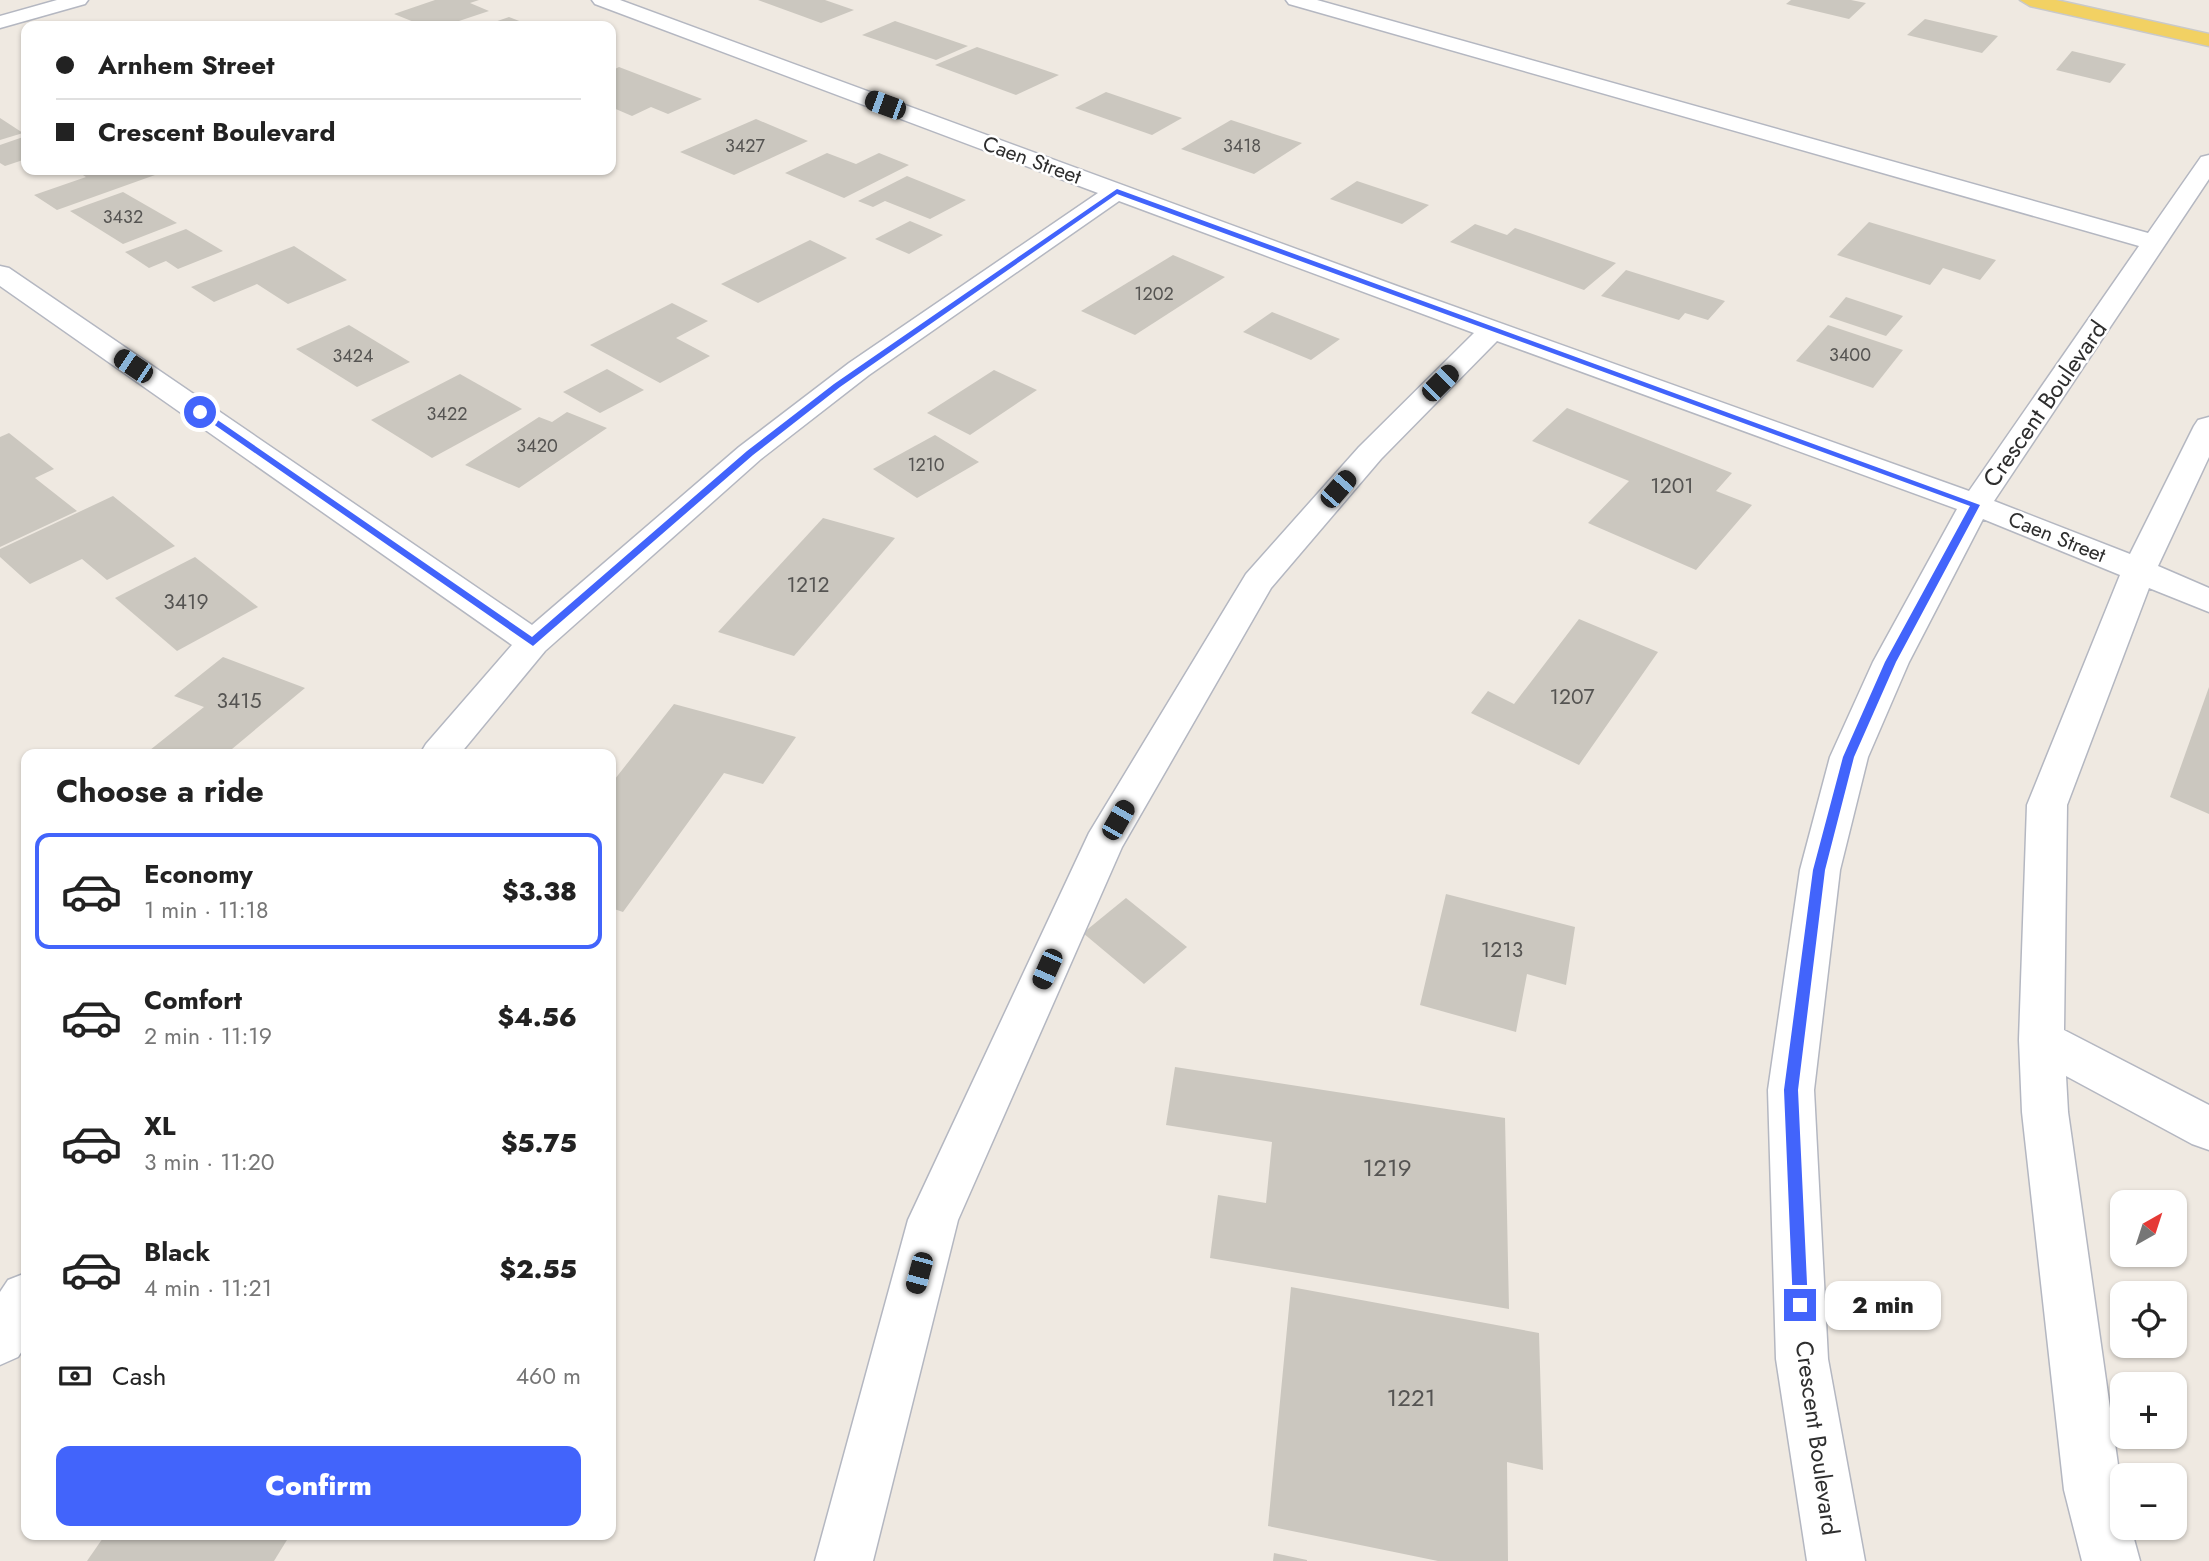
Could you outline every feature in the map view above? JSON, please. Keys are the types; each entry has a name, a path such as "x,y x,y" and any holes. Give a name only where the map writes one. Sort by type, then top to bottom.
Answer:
{"main road":[{"path":"2030,0 2209,40"}],"street":[{"path":"0,22 78,0"},
{"name":"Caen Street","path":"602,0 1493,330 1975,505 2139,570 2209,601"},
{"path":"1296,0 2156,243"},
{"name":"Crescent Boulevard","path":"1836,1561 1802,1359 1791,1090 1819,870 1849,757 1891,662 1975,505 2209,162"},
{"path":"443,749 533,643 750,453 837,385 1117,191"},
{"path":"0,274 533,643"},
{"path":"844,1561 933,1220 1103,844 1258,582 1370,453 1493,330"},
{"path":"2111,1561 2092,1490 2045,1112 2041,1040 2047,805 2139,570 2209,426"},
{"path":"2041,1040 2209,1129"},
{"path":"0,1339 21,1306"}],"building":[{"path":"435,0 479,0 470,3 489,11 459,21 412,21 394,14"},
{"path":"758,0 825,0 854,10 821,23"},
{"path":"1791,0 1851,0 1866,3 1849,19 1786,4"},
{"path":"509,17 519,21 497,21"},
{"path":"1925,19 1998,36 1982,53 1907,35"},
{"path":"895,21 968,46 936,60 862,35"},
{"path":"977,47 1059,75 1016,95 935,65"},
{"path":"2072,51 2126,64 2110,83 2056,70"},
{"path":"619,67 702,99 668,114 651,107 632,116 616,109 616,68"},
{"path":"1106,92 1182,118 1152,135 1075,108"},
{"path":"0,118 21,132 21,134 0,140"},
{"path":"756,119 808,141 734,175 680,152"},
{"path":"1231,120 1302,143 1254,174 1181,149"},
{"path":"21,138 21,161 5,166 0,163 0,145"},
{"path":"827,153 856,164 879,153 909,165 844,198 785,173"},
{"path":"83,175 155,175 57,210 34,195 86,177"},
{"path":"907,176 966,200 930,219 885,201 873,207 858,201"},
{"path":"1357,181 1429,205 1402,224 1330,199"},
{"path":"123,192 177,223 123,244 70,211"},
{"path":"910,221 943,235 909,254 875,239"},
{"path":"1869,222 1996,260 1980,280 1943,268 1930,285 1837,255"},
{"path":"1475,224 1507,235 1515,228 1616,263 1584,290 1450,242"},
{"path":"186,229 223,251 178,269 166,261 149,268 125,252"},
{"path":"810,240 847,258 758,303 721,284"},
{"path":"294,246 347,280 288,304 257,284 214,302 191,287"},
{"path":"1173,255 1225,277 1135,335 1081,311"},
{"path":"1626,270 1725,301 1708,320 1685,313 1679,320 1601,296"},
{"path":"1846,297 1903,316 1886,336 1829,317"},
{"path":"672,303 708,321 676,338 710,356 660,383 590,345"},
{"path":"1272,312 1340,339 1311,360 1243,332"},
{"path":"349,325 410,362 357,387 296,349"},
{"path":"1828,325 1903,350 1873,388 1796,361"},
{"path":"607,369 644,390 600,413 563,392"},
{"path":"994,370 1037,390 970,435 927,413"},
{"path":"460,374 522,409 432,458 371,420"},
{"path":"1567,408 1732,473 1716,491 1752,505 1696,570 1588,523 1629,481 1532,441"},
{"path":"567,412 607,428 519,488 465,465 539,417 552,422"},
{"path":"9,433 54,469 35,478 77,511 0,547 0,437"},
{"path":"935,435 979,462 917,498 873,469"},
{"path":"113,496 175,546 107,580 82,559 30,584 0,557 0,549"},
{"path":"823,518 895,538 794,656 718,632"},
{"path":"195,557 258,607 177,651 115,598"},
{"path":"1579,619 1658,652 1579,765 1471,713 1488,691 1514,704"},
{"path":"223,657 305,688 232,749 151,749 204,707 174,696"},
{"path":"2209,687 2209,814 2170,797"},
{"path":"674,704 796,737 763,784 724,773 623,912 616,910 616,778"},
{"path":"1446,894 1575,927 1566,985 1527,974 1516,1032 1420,1005"},
{"path":"1126,898 1187,947 1144,984 1083,933"},
{"path":"1175,1067 1505,1118 1509,1309 1210,1258 1218,1195 1266,1203 1272,1142 1166,1125"},
{"path":"1291,1287 1539,1333 1543,1470 1507,1462 1508,1561 1438,1561 1268,1526"},
{"path":"102,1540 287,1540 274,1561 87,1561"},
{"path":"1274,1553 1307,1560 1307,1561 1273,1561"}],"route":[{"path":"200,412 533,643 750,453 837,385 1117,191 1518,340 1975,505 1891,662 1849,757 1819,870 1791,1090 1800,1305"}]}
